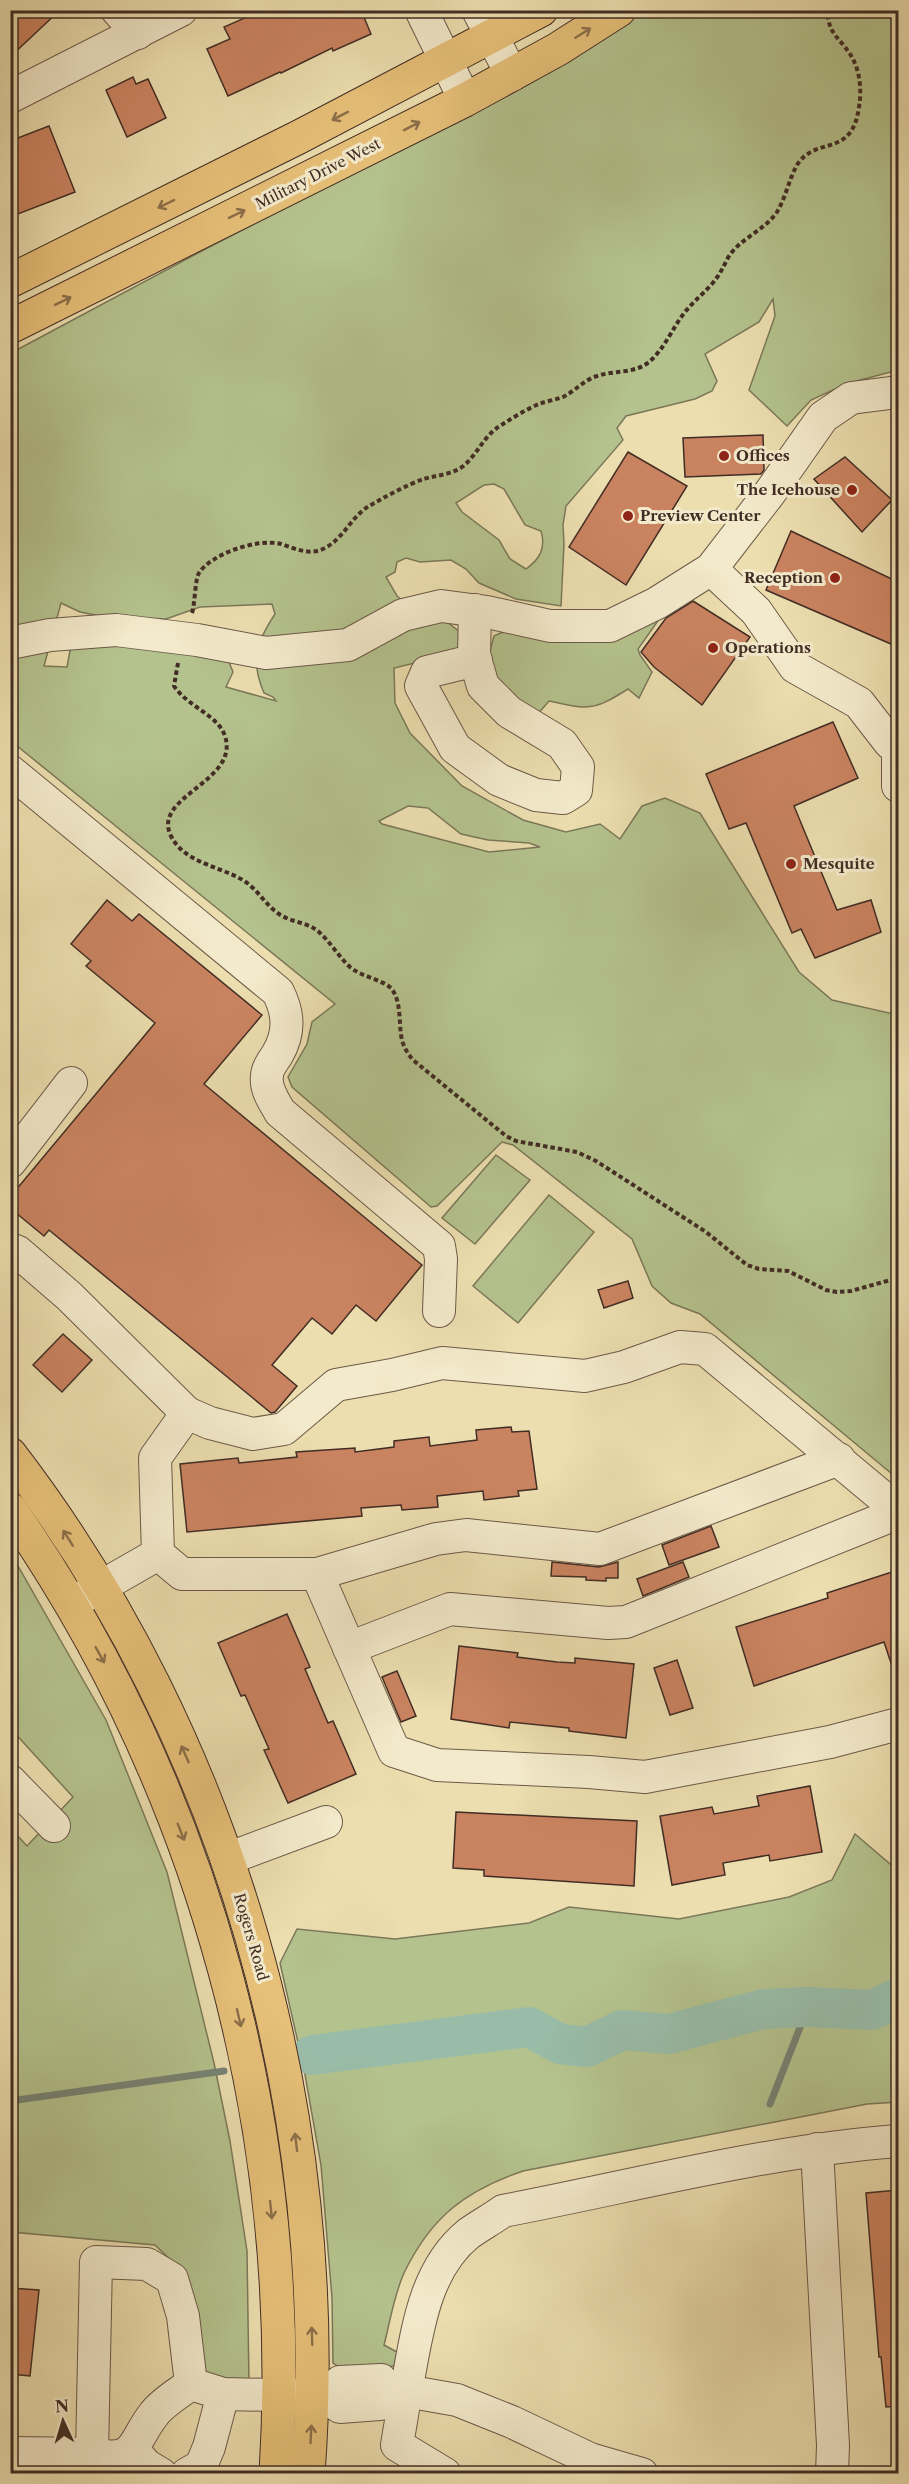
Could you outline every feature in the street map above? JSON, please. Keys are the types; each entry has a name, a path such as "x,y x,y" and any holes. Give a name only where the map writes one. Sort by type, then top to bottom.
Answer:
{"main road":[{"path":"10,281 447,61 486,24 541,10"},
{"name":"Military Drive West","path":"10,327 465,100 512,75 619,10"},
{"name":"Rogers Road","path":"10,1454 46,1503 85,1596 123,1701 172,1810 208,1908 232,1990 250,2071 269,2187 277,2275 279,2395 276,2474"},
{"name":"Rogers Road","path":"10,1509 135,1650 198,1782 227,1859 250,1931 270,2005 295,2131 318,2395 308,2474"}],"street":[{"path":"10,97 127,22 182,10"},
{"path":"421,10 465,100"},
{"path":"486,24 512,75"},
{"path":"10,643 50,635 116,630 197,640 266,653 348,645 403,615 441,606 475,610 550,627 610,626 657,603 711,569 769,494 823,417 851,398 898,392"},
{"path":"711,569 756,611 795,667 859,703 890,743 898,746 898,783"},
{"path":"475,610 476,660 483,686 509,712 562,744 578,767 576,790 563,798 536,795 499,780 455,748 421,686 427,672 476,660"},
{"path":"10,771 278,992 286,1008 288,1022 285,1042 267,1075 268,1091 280,1112 439,1246 441,1259 439,1311"},
{"path":"10,1162 71,1083"},
{"path":"10,1250 18,1252 69,1296 187,1413 210,1422 254,1434 284,1429 336,1385 392,1376 442,1363 585,1376 624,1367 680,1347 705,1349 839,1459 898,1512 626,1622 608,1623 450,1609 349,1648"},
{"path":"147,1560 155,1458 187,1413"},
{"path":"147,1560 182,1574 318,1574 436,1539 466,1535 600,1549 839,1459"},
{"path":"85,1596 147,1560"},
{"path":"318,1574 394,1751 437,1765 645,1777 830,1742 898,1724"},
{"path":"10,1781 54,1826"},
{"path":"227,1859 326,1822"},
{"path":"445,2474 397,2445 397,2391 424,2303 442,2263 468,2235 504,2211 817,2149 898,2142"},
{"path":"817,2149 833,2445 832,2474"},
{"path":"92,2454 96,2262 147,2264 172,2279 183,2316 190,2384"},
{"path":"190,2384 223,2394 318,2395 340,2382 381,2380 397,2391 457,2400 512,2422 590,2459 642,2474"},
{"path":"10,2453 92,2454 112,2458 133,2450 155,2412 190,2384"},
{"path":"187,2474 201,2466 209,2447 223,2394"},
{"path":"133,2450 146,2465 160,2474"}],"path":[{"path":"828,10 831,30 850,54 859,77 860,108 855,124"}],"green space":[{"path":"643,11 898,11 898,370 846,384 811,400 787,426 749,390 775,316 773,299 759,322 705,354 717,381 712,391 695,399 626,416 617,428 623,440 566,506 563,525 561,606 516,599 479,583 466,569 451,560 420,562 406,558 397,562 395,572 386,577 397,596 423,617 447,622 469,639 468,650 394,668 395,703 410,733 462,786 523,820 566,832 600,824 620,839 642,806 665,798 700,813 799,972 832,1000 898,1015 898,1479 700,1314 671,1303 652,1286 632,1239 513,1145 502,1142 437,1206 431,1207 292,1087 288,1077 307,1044 312,1022 335,1004 11,741 11,353 213,245 509,95","holes":["494,484 504,489 525,525 541,531 543,543 541,553 526,569 510,559 499,540 462,512 456,503 484,485","61,603 80,612 100,616 166,619 200,607 272,604 275,614 259,643 256,661 264,693 276,701 226,687 233,672 229,662 144,643 71,645 67,667 44,666","408,806 428,808 461,834 488,840 529,843 540,847 489,852 382,824 379,821"]},
{"path":"662,615 638,649 652,672 639,698 628,689 607,701 590,707 549,701 536,716 494,687 490,651 494,636 505,631"},
{"path":"496,1155 530,1180 475,1244 442,1218"},
{"path":"549,1195 594,1232 518,1323 473,1286"},
{"path":"10,1552 106,1720 167,1872 214,2063 230,2141 247,2251 249,2384 206,2374 194,2309 182,2271 155,2245 11,2232 11,1837 15,1833 27,1846 73,1797 11,1729"},
{"path":"855,1834 898,1869 898,2102 867,2104 523,2171 502,2179 467,2197 452,2208 438,2221 414,2253 398,2290 384,2345 397,2352 394,2366 342,2369 333,2363 332,2298 321,2165 304,2069 280,1963 297,1929 395,1939 529,1923 569,1907 679,1919 789,1897 832,1880"}],"building":[{"path":"10,10 60,10 10,57"},
{"path":"263,10 361,10 371,34 333,51 332,48 228,96 207,49 230,39 224,27"},
{"path":"133,77 136,84 148,79 166,118 127,137 106,90"},
{"path":"49,126 75,192 10,217 10,141"},
{"name":"Offices","path":"763,435 764,470 761,474 685,477 683,438"},
{"name":"Preview Center","path":"628,452 687,486 626,585 569,547"},
{"name":"The Icehouse","path":"845,457 892,500 862,532 814,479"},
{"name":"Reception","path":"791,531 898,582 898,647 766,590"},
{"name":"Operations","path":"693,601 750,637 702,705 654,667 641,652 666,618"},
{"name":"Mesquite","path":"833,722 858,778 794,806 837,910 871,900 881,932 815,958 801,929 792,933 746,823 729,829 706,774"},
{"path":"107,900 132,921 139,914 262,1015 204,1084 422,1265 376,1321 356,1305 332,1334 312,1318 272,1365 297,1386 275,1412 271,1413 49,1230 44,1236 10,1208 10,1197 155,1023 86,966 91,961 71,944"},
{"path":"628,1281 633,1298 604,1308 598,1290"},
{"path":"63,1334 92,1360 62,1392 33,1365"},
{"path":"511,1427 512,1432 529,1431 537,1489 518,1491 519,1496 484,1500 483,1491 437,1496 438,1507 402,1510 401,1505 361,1508 362,1516 187,1532 180,1464 238,1458 239,1463 297,1457 296,1452 355,1448 355,1452 394,1447 394,1441 429,1437 430,1446 477,1440 476,1430"},
{"path":"711,1526 719,1547 669,1565 662,1545"},
{"path":"552,1562 599,1567 618,1562 618,1578 606,1578 606,1581 586,1580 586,1577 551,1576"},
{"path":"683,1562 689,1577 643,1596 637,1579"},
{"path":"898,1570 898,1675 895,1675 884,1642 754,1686 736,1627 828,1598 827,1593"},
{"path":"287,1614 310,1667 305,1669 328,1723 333,1721 356,1774 288,1803 264,1750 269,1749 245,1695 241,1696 218,1643"},
{"path":"459,1646 518,1653 517,1657 557,1662 575,1663 575,1658 634,1664 626,1738 569,1731 569,1728 510,1722 509,1728 451,1719"},
{"path":"677,1660 693,1708 670,1715 654,1668"},
{"path":"397,1671 416,1716 401,1722 382,1677"},
{"path":"810,1786 822,1852 770,1861 769,1855 723,1863 725,1875 672,1885 660,1816 712,1807 714,1814 759,1806 757,1796"},
{"path":"456,1812 637,1821 634,1886 484,1876 484,1870 453,1868"},
{"path":"898,2190 898,2406 886,2407 881,2357 879,2357 866,2193"},
{"path":"10,2288 39,2290 30,2376 10,2374"}],"waterway":[{"path":"312,2055 529,2027 560,2044 587,2047 622,2030 669,2034 763,2009 808,2007 872,2010 898,1998"},
{"path":"770,2104 808,2007"},
{"path":"10,2101 224,2071"}],"place":[{"name":"Offices","path":"724,456"},
{"name":"The Icehouse","path":"852,490"},
{"name":"Preview Center","path":"628,516"},
{"name":"Reception","path":"835,578"},
{"name":"Operations","path":"713,648"},
{"name":"Mesquite","path":"791,864"}]}
